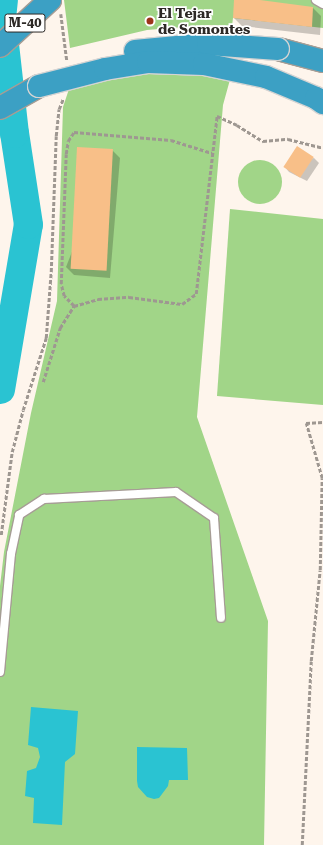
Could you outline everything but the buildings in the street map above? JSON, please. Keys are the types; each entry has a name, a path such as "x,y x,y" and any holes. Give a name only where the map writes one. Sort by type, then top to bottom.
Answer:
{"highway":[{"name":"M-40","path":"0,46 55,6"},
{"path":"0,108 63,71 101,58 146,49 208,44 278,49 323,61"},
{"path":"39,86 105,68 148,62 204,64 266,77 316,98 323,103"}],"lane":[{"path":"316,0 323,4"},
{"path":"0,672 11,554 19,515 44,499 176,492 214,518 221,618"}],"path":[{"path":"55,6 68,62"},
{"path":"1,536 12,452 23,410 46,338 51,272 56,136 59,109 63,96"},
{"path":"44,382 60,328 74,306 98,299 129,297 182,304 196,294 217,116 264,141 288,140 323,148"},
{"path":"74,306 64,296 61,284 66,154 68,141 74,132 171,140 212,153"},
{"path":"302,845 311,661 320,570 322,478 306,423 323,422"}],"green space":[{"name":"El Tejar de Somontes","path":"64,0 323,0 323,28 233,18 232,26 208,25 147,30 70,48"},
{"path":"172,71 231,76 223,105 197,417 268,621 264,845 0,845 0,586 4,552 31,413 57,301 63,107 69,89 122,76"},
{"path":"256,160 264,160 269,161 276,166 281,173 281,191 276,198 269,203 256,204 248,201 241,194 238,186 238,178 241,170 248,163"},
{"path":"230,209 323,219 323,405 217,396"}],"water":[{"path":"31,707 78,711 75,754 65,762 62,825 33,823 34,798 25,796 27,771 36,768 40,757 38,748 28,745"},
{"path":"137,747 187,748 188,780 169,780 168,786 159,798 154,799 147,797 138,787"}],"waterway":[{"path":"0,389 28,224 14,133 1,18 3,0"}],"place":[{"name":"El Tejar de Somontes","path":"150,21"}]}
